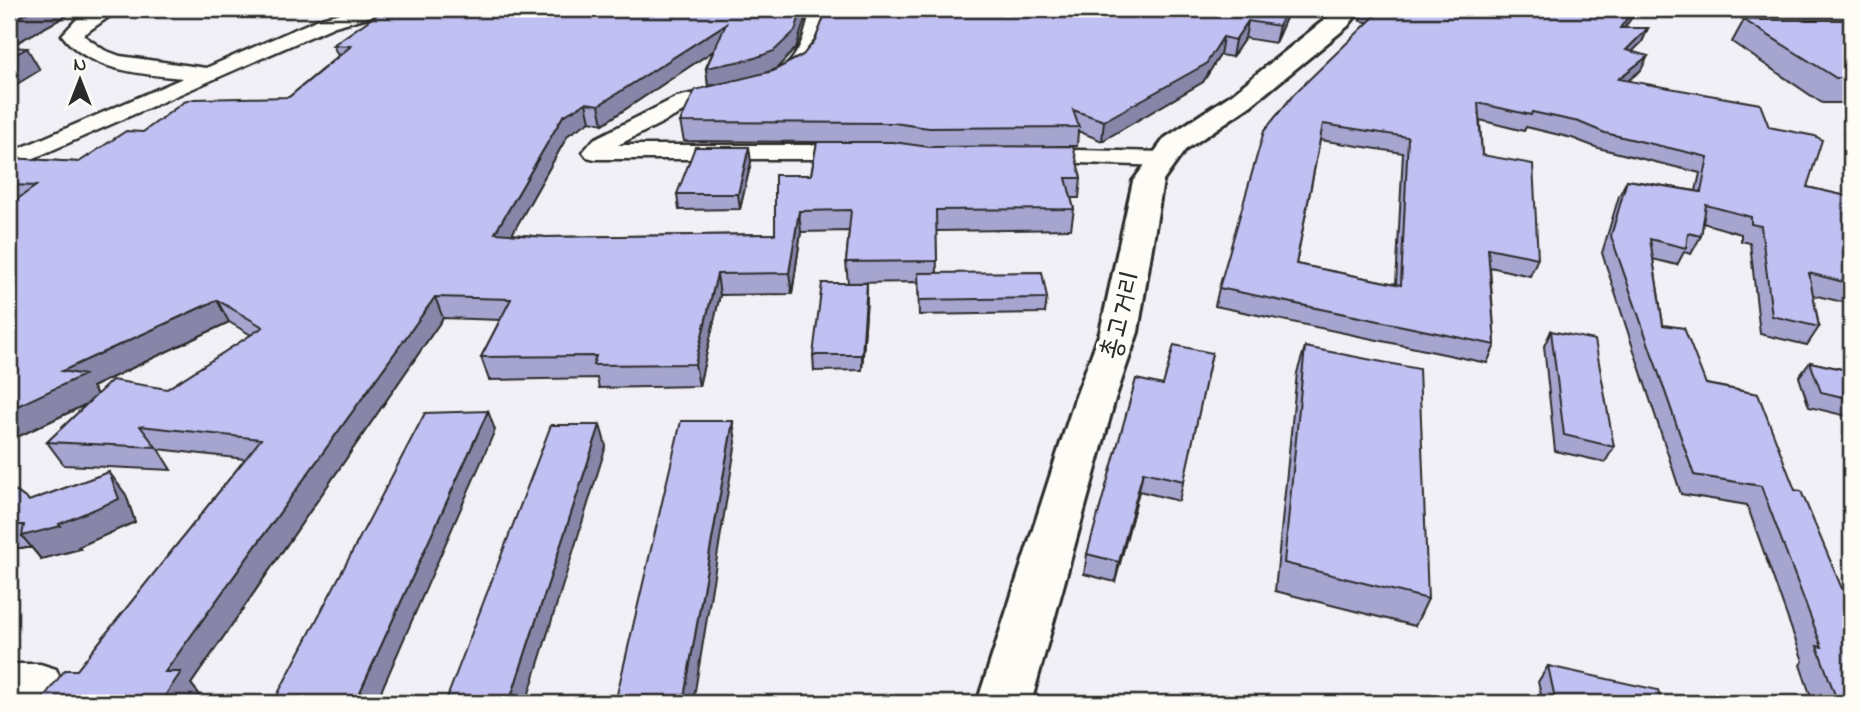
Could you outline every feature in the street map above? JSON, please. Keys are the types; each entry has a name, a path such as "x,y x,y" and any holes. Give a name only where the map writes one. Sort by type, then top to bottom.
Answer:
{"street":[{"path":"111,9 84,23 72,34 78,44 106,59 207,74"},
{"path":"9,162 328,22 377,9"},
{"path":"819,9 814,34 805,54 783,78 685,102 602,144 596,152 881,152"},
{"name":"총고거리","path":"1004,703 1095,399 1119,332 1149,181 1175,144 1241,100 1340,21 1350,9"},
{"path":"1010,156 1164,159"},
{"path":"9,682 40,683 24,703"}],"building":[{"path":"9,9 34,9 9,22"},
{"path":"385,9 802,9 795,31 774,51 752,59 706,68 726,24 599,105 586,103 563,116 495,233 546,237 775,234 775,175 811,175 817,142 893,142 929,147 1073,146 1081,178 1066,178 1074,209 936,210 937,261 846,262 851,210 799,211 789,273 717,274 695,364 593,365 596,356 481,357 511,299 435,297 165,672 181,672 160,703 39,703 65,670 77,670 261,439 140,426 156,447 47,442 112,380 167,389 263,327 217,300 62,371 84,375 9,410 9,205 36,186 9,185 9,158 79,162 126,131 143,132 184,102 194,99 289,97 351,46 333,45"},
{"path":"826,9 1286,9 1279,26 1248,21 1235,40 1223,37 1206,64 1104,121 1073,110 1079,127 929,128 894,123 680,122 695,90 773,71 803,55 815,40"},
{"path":"1372,9 1634,9 1620,28 1648,28 1626,50 1648,56 1618,79 1760,104 1769,127 1815,136 1822,140 1807,187 1851,197 1851,284 1809,273 1819,327 1772,316 1761,226 1751,224 1751,217 1706,205 1701,236 1688,233 1686,248 1650,239 1663,325 1684,328 1706,384 1758,394 1795,490 1801,491 1851,610 1851,703 1838,703 1817,646 1822,647 1761,486 1694,475 1611,236 1627,180 1701,192 1708,157 1605,133 1579,122 1478,103 1482,155 1533,164 1538,258 1488,248 1495,345 1219,288 1264,131 1294,94 1381,10","holes":["1323,124 1408,137 1401,285 1296,264"]},
{"path":"1744,20 1851,20 1851,78 1836,78"},
{"path":"9,47 27,48 9,58"},
{"path":"695,147 749,147 738,194 677,194"},
{"path":"1042,272 1047,298 919,300 918,273"},
{"path":"822,283 867,283 862,355 813,355"},
{"path":"1551,331 1595,340 1614,447 1564,435"},
{"path":"1174,345 1212,353 1184,481 1143,472 1119,562 1087,554 1136,379 1163,385"},
{"path":"1305,347 1419,369 1428,599 1284,563"},
{"path":"1810,362 1851,371 1851,399 1821,392"},
{"path":"488,411 355,703 273,703 425,413"},
{"path":"681,421 733,421 683,703 615,703"},
{"path":"551,425 600,425 509,703 445,703"},
{"path":"109,472 119,499 59,524 61,526 22,536 24,525 9,525 9,486 29,501"},
{"path":"1548,666 1658,690 1662,703 1556,703"}]}
